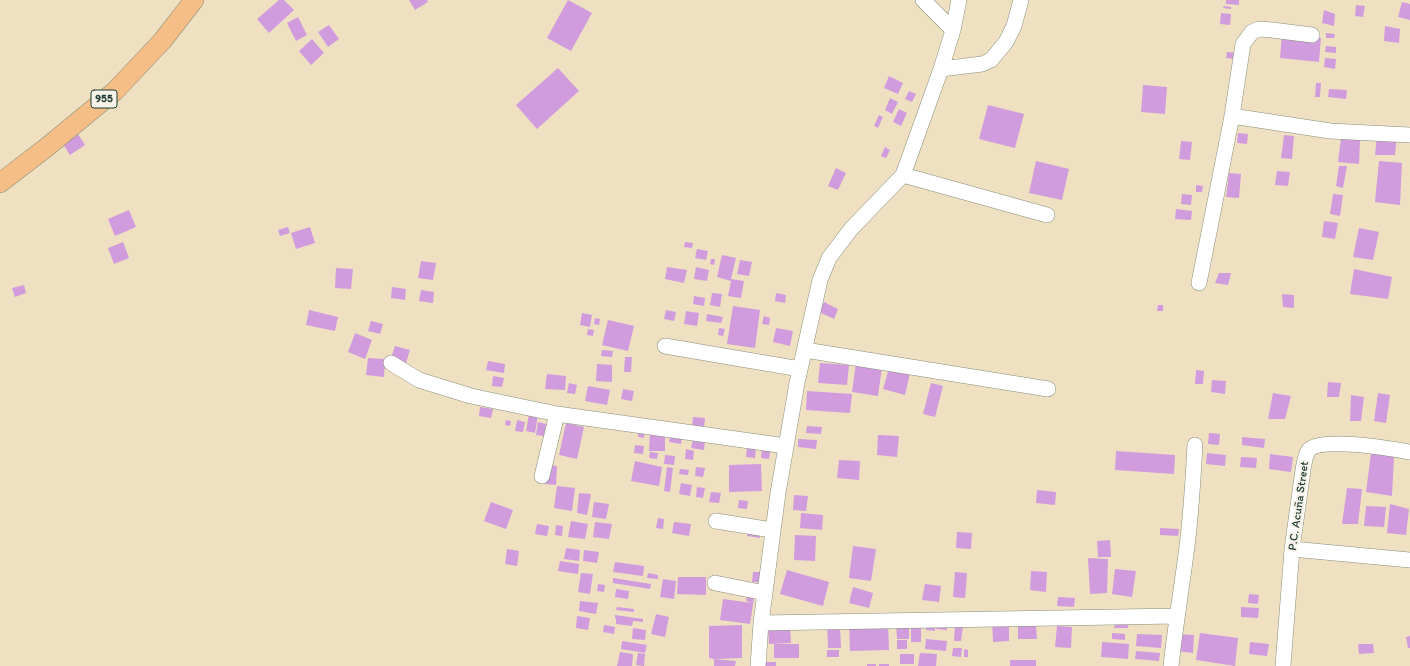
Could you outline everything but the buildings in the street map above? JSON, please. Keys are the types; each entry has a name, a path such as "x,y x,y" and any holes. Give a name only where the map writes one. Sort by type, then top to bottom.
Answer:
{"main road":[{"name":"955","path":"0,183 47,147 115,91 163,40 194,0"}],"street":[{"path":"923,0 953,30"},
{"path":"758,666 761,623 772,530 800,369 820,280 829,258 851,229 903,175 941,69 953,30 959,0"},
{"path":"941,69 982,64 991,60 1006,42 1014,26 1022,0"},
{"path":"1198,283 1232,116 1243,44 1252,32 1259,29 1312,35"},
{"path":"1232,116 1330,131 1410,135"},
{"path":"903,175 1047,215"},
{"path":"665,346 800,369"},
{"path":"804,350 1048,389"},
{"path":"391,363 419,380 471,396 557,414 786,446"},
{"path":"542,476 557,414"},
{"name":"P.C. Acuña Street","path":"1283,666 1292,549 1303,470 1309,449 1316,445 1358,444 1410,452"},
{"path":"1171,666 1176,616 1186,554 1195,445"},
{"path":"716,521 772,530"},
{"path":"1292,549 1410,560"},
{"path":"715,583 765,593"},
{"path":"761,623 1176,616"}]}
